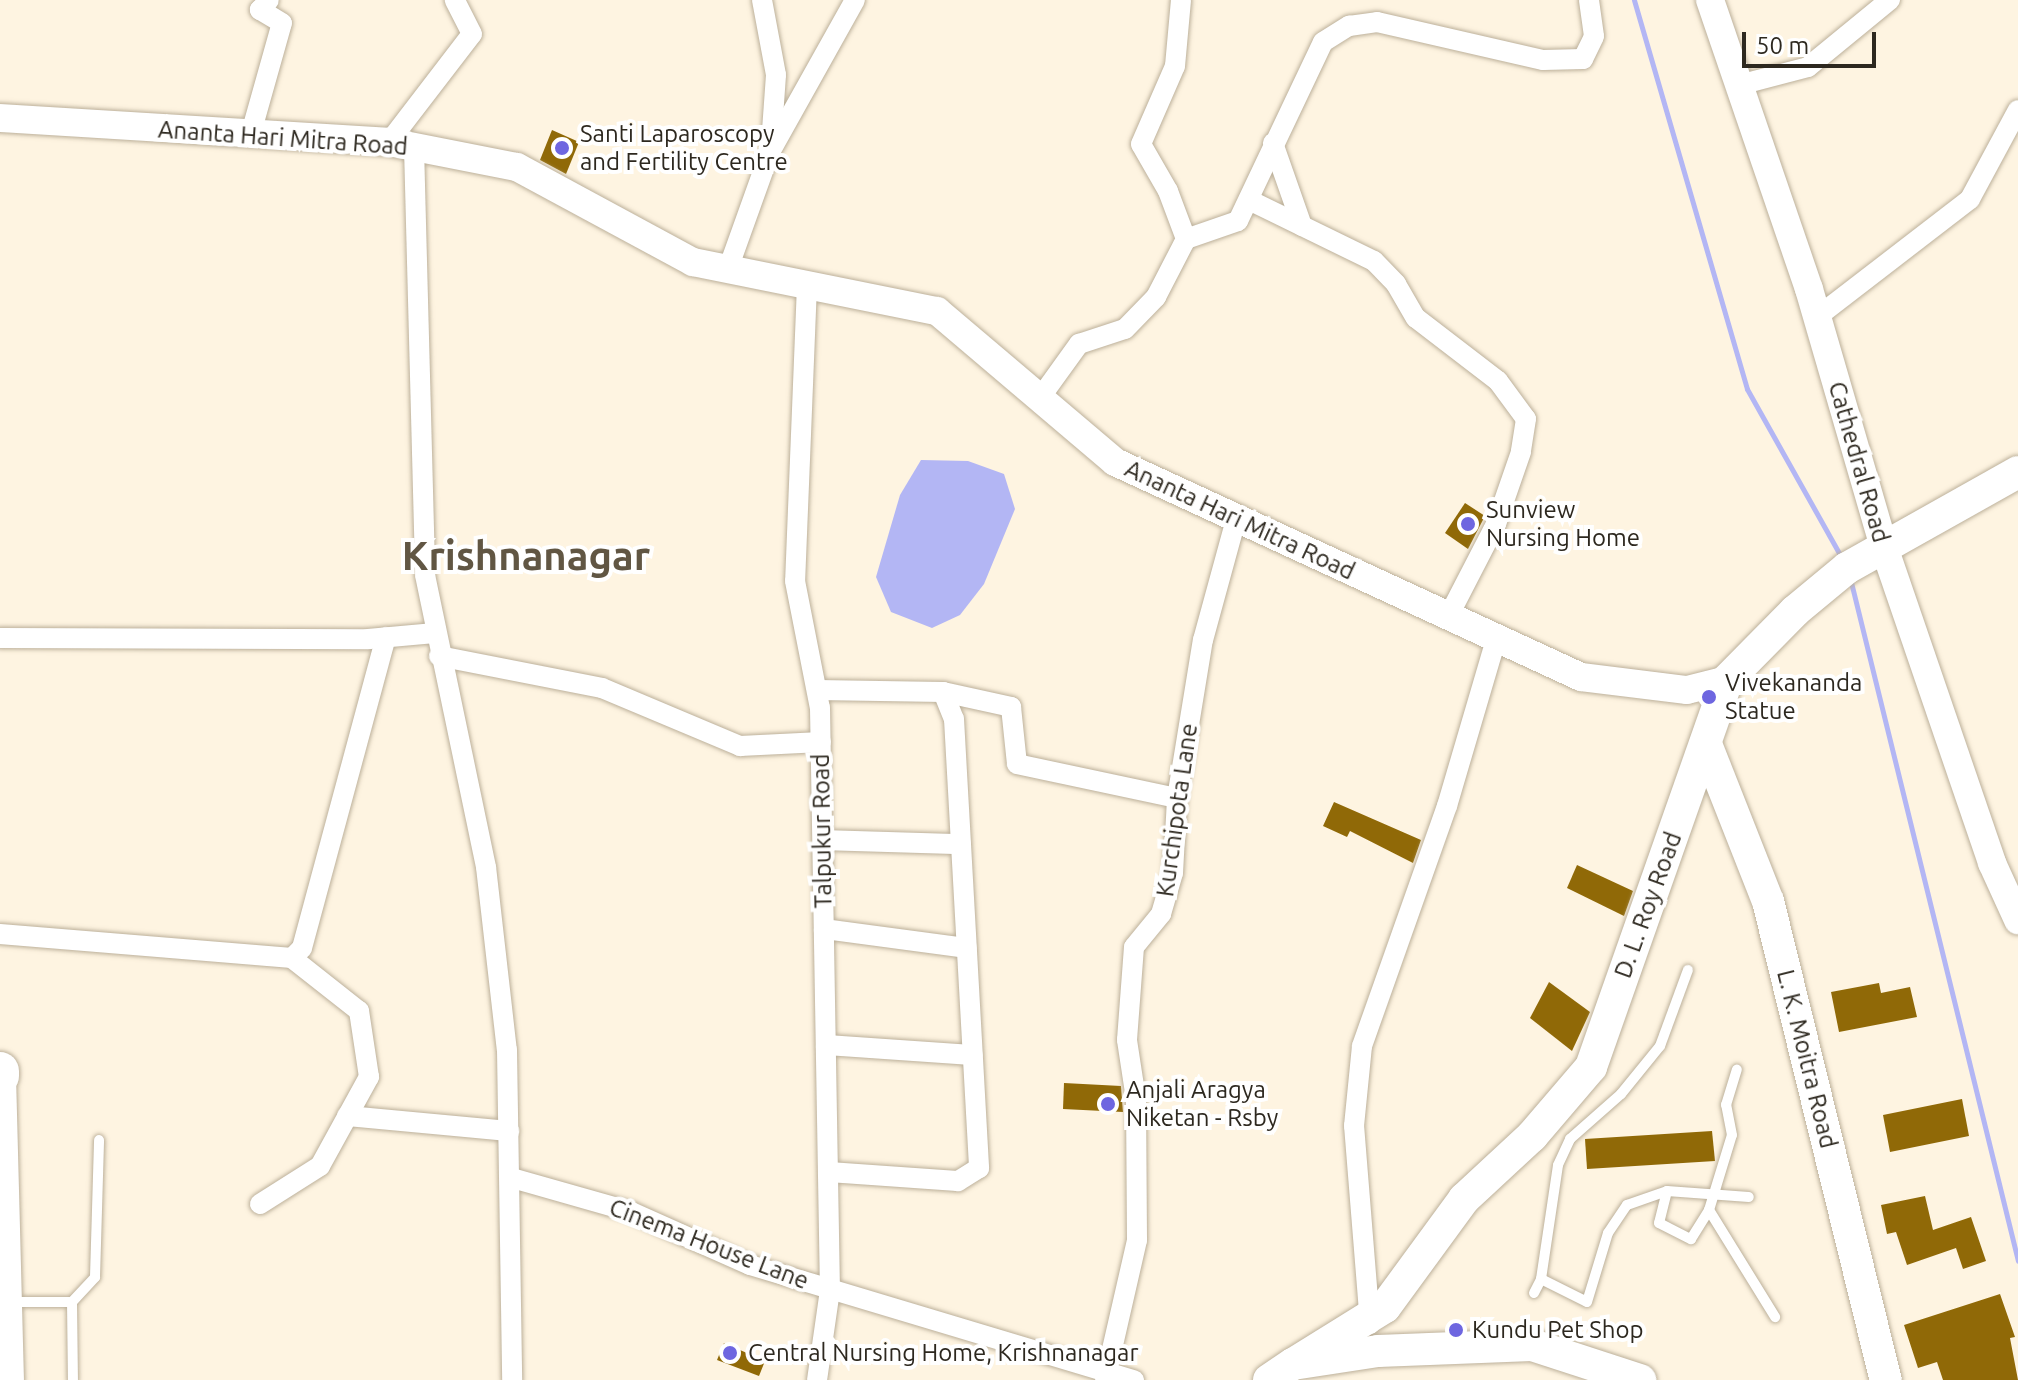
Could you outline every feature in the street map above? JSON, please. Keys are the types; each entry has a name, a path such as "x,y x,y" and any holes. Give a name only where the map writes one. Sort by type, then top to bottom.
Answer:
{"main road":[{"name":"Cathedral Road","path":"1710,0 1817,317 1885,550 1992,863 2018,920"},
{"name":"Ananta Hari Mitra Road","path":"0,118 402,144 517,167 693,262 937,311 1115,462 1581,677 1687,690 1727,680"},
{"name":"D. L. Roy Road","path":"1281,1372 1367,1314 1385,1307 1464,1199 1574,1110 1727,680 1795,611 1847,568 1885,550 2018,472"},
{"name":"L. K. Moitra Road","path":"1706,744 1768,901 1886,1380"},
{"path":"0,1074 8,1380"},
{"path":"1281,1372 1378,1351 1532,1345 1591,1372 1640,1380"}],"street":[{"path":"251,133 282,23 260,10 269,0"},
{"path":"455,0 472,34 402,144 425,575 439,656 486,867 507,1050 512,1178 512,1380"},
{"path":"762,0 776,75 770,152"},
{"path":"728,269 770,152 855,0"},
{"path":"1181,0 1175,66 1141,144 1168,191 1186,239"},
{"path":"1040,398 1079,344 1125,329 1156,297 1186,239 1238,221 1323,42 1349,26 1377,22 1543,60 1583,59 1594,36 1589,0"},
{"path":"1739,85 1808,67 1890,0"},
{"path":"1817,317 1970,199 2018,110"},
{"path":"1273,143 1302,226"},
{"path":"1249,200 1374,261 1396,284 1416,318 1498,381 1526,419 1521,452 1496,524 1448,617"},
{"name":"Talpukur Road","path":"807,285 795,581 817,690 821,742 830,1290 817,1380"},
{"name":"Kurchipota Lane","path":"1105,1377 1137,1240 1136,1099 1127,1040 1134,947 1161,914 1173,873 1177,798 1203,640 1236,519"},
{"path":"0,638 386,637 435,633"},
{"path":"292,958 302,948 386,637"},
{"path":"1378,1351 1367,1314 1354,1126 1362,1046 1447,806 1496,640"},
{"path":"439,656 602,688 740,746 821,742"},
{"path":"817,690 943,692 1011,707 1017,764 1177,798"},
{"path":"828,1172 958,1181 979,1168 954,719 943,692"},
{"path":"823,840 961,844"},
{"path":"824,929 967,948"},
{"path":"0,934 292,958 359,1011 369,1077 320,1166 260,1204"},
{"path":"826,1045 973,1055"},
{"path":"347,1116 509,1131"},
{"name":"Cinema House Lane","path":"512,1178 631,1212 750,1265 1105,1377 1134,1380"}],"lane":[{"path":"1534,1293 1541,1279 1558,1165 1574,1110 1621,1094 1660,1046 1688,970"},
{"path":"1667,1191 1659,1223 1691,1239 1709,1210 1732,1135 1726,1105 1737,1070"},
{"path":"73,1380 72,1302 95,1277 99,1140"},
{"path":"1541,1279 1587,1302 1608,1233 1627,1205 1667,1191 1715,1192 1749,1197"},
{"path":"1709,1210 1775,1317"},
{"path":"6,1302 72,1302"}],"water":[{"path":"921,460 968,461 1004,474 1015,509 984,584 960,615 932,628 891,612 876,577 900,495"}],"building":[{"path":"552,130 579,142 566,174 540,160"},
{"path":"1465,503 1485,516 1468,549 1445,533"},
{"path":"1334,802 1421,840 1413,863 1350,831 1347,837 1323,826"},
{"path":"1577,865 1633,891 1624,916 1567,888"},
{"path":"1549,982 1590,1012 1572,1051 1530,1018"},
{"path":"1879,983 1881,993 1910,987 1917,1017 1839,1032 1831,992"},
{"path":"1064,1083 1121,1086 1123,1112 1063,1109"},
{"path":"1962,1099 1969,1136 1890,1152 1883,1115"},
{"path":"1712,1131 1715,1161 1587,1169 1585,1139"},
{"path":"1925,1196 1933,1230 1971,1217 1986,1261 1963,1269 1956,1248 1907,1265 1896,1232 1887,1234 1881,1205"},
{"path":"2000,1294 2015,1337 2010,1338 2018,1380 1943,1380 1937,1362 1918,1368 1904,1325"},
{"path":"724,1343 765,1361 759,1376 717,1360"}],"waterway":[{"path":"1634,0 1747,389 1842,558"},
{"path":"1850,578 2018,1261"}],"place":[{"name":"Santi Laparoscopy and Fertility Centre","path":"562,148"},
{"name":"Sunview Nursing Home","path":"1468,524"},
{"name":"Vivekananda Statue","path":"1709,697"},
{"name":"Anjali Aragya Niketan - Rsby","path":"1108,1104"},
{"name":"Kundu Pet Shop","path":"1456,1330"},
{"name":"Central Nursing Home, Krishnanagar","path":"730,1353"}],"district":[{"name":"Krishnanagar","path":"526,556"}]}
